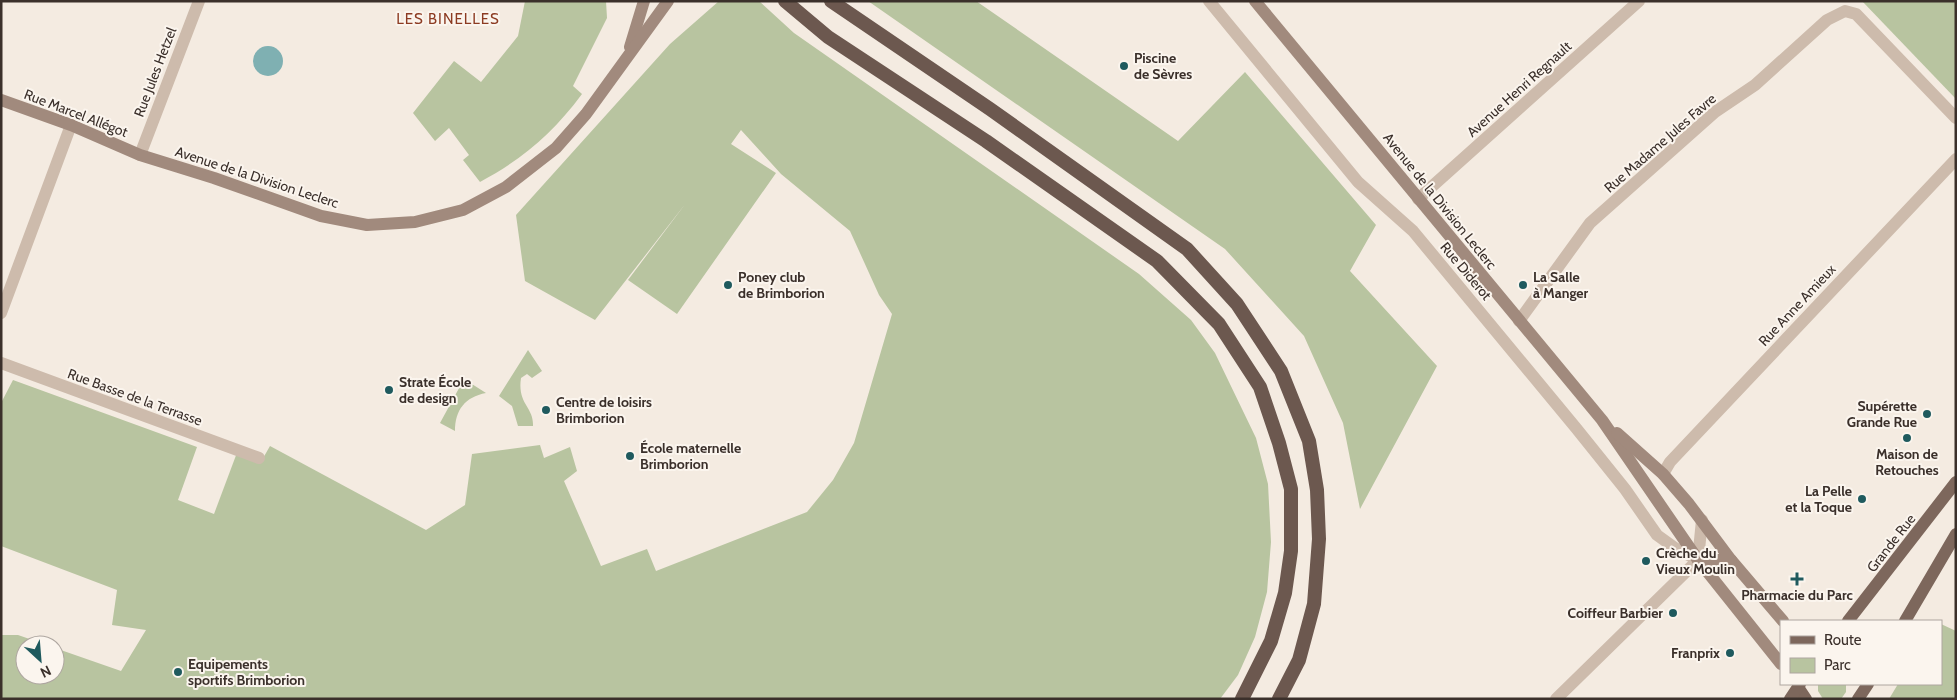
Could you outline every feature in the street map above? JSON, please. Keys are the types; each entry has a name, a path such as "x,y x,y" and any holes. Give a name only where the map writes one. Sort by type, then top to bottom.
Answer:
{"highway":[{"path":"830,1 990,109 1187,249 1237,304 1281,371 1308,441 1317,490 1319,539 1314,604 1298,660 1279,699"},
{"path":"786,2 828,37 986,142 1157,262 1219,324 1260,386 1279,443 1291,489 1291,551 1285,593 1271,641 1242,699"}],"main road":[{"name":"Avenue de la Division Leclerc","path":"628,55 644,1"},
{"name":"Avenue de la Division Leclerc","path":"140,155 214,178 321,216 367,225 415,222 463,210 506,187 556,148 586,114 668,1"},
{"name":"Avenue de la Division Leclerc","path":"1255,1 1518,321 1602,420 1698,560 1780,663"},
{"name":"Rue Marcel Allégot","path":"1,100 70,125 140,155"},
{"name":"Avenue de la Division Leclerc","path":"1602,420 1663,474 1702,520 1731,560 1782,620"},
{"name":"Grande Rue","path":"1849,620 1956,482"},
{"path":"1905,620 1956,534"},
{"path":"1698,560 1731,560"},
{"path":"1790,699 1798,685"},
{"path":"1798,685 1806,699"}],"street":[{"name":"Rue Jules Hetzel","path":"140,155 199,1"},
{"name":"Rue Diderot","path":"1209,1 1358,182 1414,231 1625,489 1657,535 1675,548 1698,560"},
{"name":"Avenue Henri Regnault","path":"1418,199 1639,1"},
{"name":"Rue Madame Jules Favre","path":"1518,321 1590,224 1715,112 1755,85 1827,20 1845,11 1856,14 1956,118"},
{"path":"1,313 70,125"},
{"name":"Rue Anne Amieux","path":"1663,474 1670,462 1956,159"},
{"name":"Rue Basse de la Terrasse","path":"1,363 259,458"},
{"path":"1556,699 1698,560 1702,520"}],"green space":[{"path":"525,1 606,1 607,18 573,86 582,94 560,121 536,144 510,164 480,182 463,160 469,155 449,128 435,141 413,113 454,61 481,82 518,36"},
{"path":"719,1 759,1 794,33 1139,274 1191,320 1215,353 1256,438 1268,484 1271,542 1267,592 1255,637 1238,675 1220,699 1,699 1,635 15,635 15,685 65,685 65,651 121,671 146,630 112,625 117,590 1,546 1,403 13,380 197,447 178,500 214,514 238,450 262,460 270,446 426,530 465,505 472,454 540,445 544,458 570,447 577,471 564,481 601,566 647,549 656,571 807,512 833,480 854,443 892,314 879,295 850,231 781,174 741,130 731,144 776,173 677,314 628,280 686,203 595,320 525,281 516,215 670,44"},
{"path":"868,1 976,1 1178,141 1245,72 1376,225 1350,271 1437,366 1360,509 1343,423 1304,336 1225,249"},
{"path":"1862,1 1956,1 1956,99"},
{"path":"528,350 542,371 532,378 527,374 521,378 521,394 531,414 533,426 518,426 512,406 499,396"},
{"path":"464,379 486,393 467,401 459,411 455,431 440,423"},
{"path":"1942,624 1956,631 1956,699 1889,699 1897,685 1942,685"},
{"path":"1818,685 1846,685 1846,692 1841,699 1823,699 1818,691"}],"water":[{"path":"268,46 279,50 283,61 279,72 268,76 257,72 253,61 257,50"}],"place":[{"name":"Piscine de Sèvres","path":"1124,66"},
{"name":"Poney club de Brimborion","path":"728,285"},
{"name":"La Salle à Manger","path":"1523,285"},
{"name":"Strate École de design","path":"389,390"},
{"name":"Centre de loisirs Brimborion","path":"546,410"},
{"name":"Supérette Grande Rue","path":"1927,414"},
{"name":"Maison de Retouches","path":"1907,438"},
{"name":"École maternelle Brimborion","path":"630,456"},
{"name":"La Pelle et la Toque","path":"1862,499"},
{"name":"Crèche du Vieux Moulin","path":"1646,561"},
{"name":"Pharmacie du Parc","path":"1797,579"},
{"name":"Coiffeur Barbier","path":"1673,613"},
{"name":"Franprix","path":"1730,653"},
{"name":"Equipements sportifs Brimborion","path":"178,672"}],"district":[{"name":"LES BINELLES","path":"448,19"}]}
